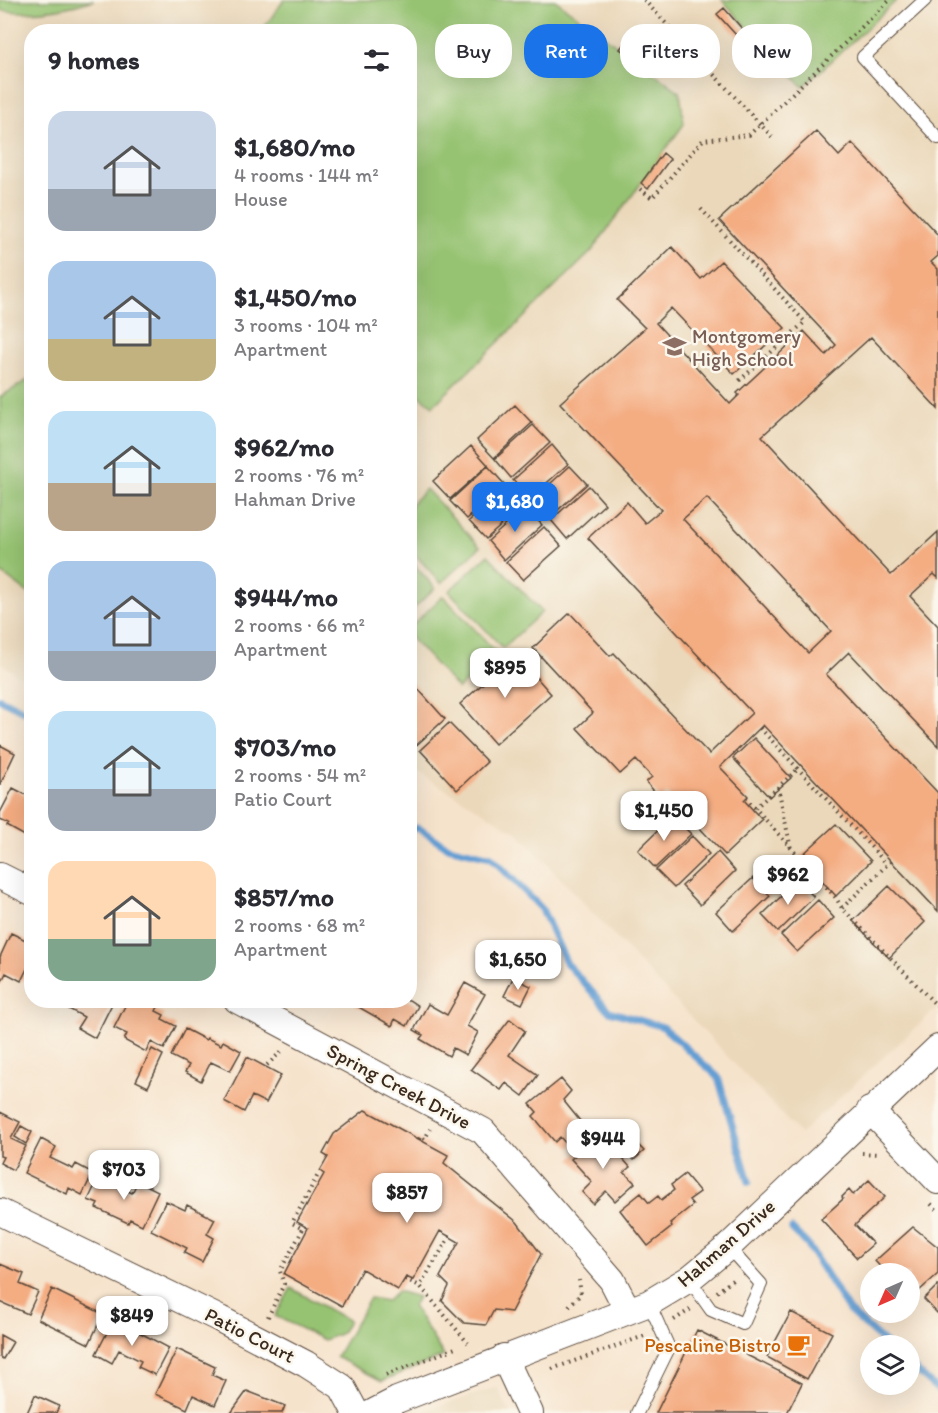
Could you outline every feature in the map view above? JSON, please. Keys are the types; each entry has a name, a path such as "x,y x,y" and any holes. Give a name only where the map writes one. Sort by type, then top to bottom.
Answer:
{"street":[{"path":"0,876 24,888"},
{"name":"Spring Creek Drive","path":"252,1008 483,1131 612,1280 639,1307"},
{"name":"Hahman Drive","path":"372,1413 397,1400 504,1357 639,1307 689,1279 728,1247 938,1048"},
{"path":"870,1110 938,1181"},
{"name":"Patio Court","path":"0,1212 220,1319 306,1364 342,1387 356,1413"},
{"path":"504,1357 530,1413"}],"lane":[{"path":"925,0 863,57 938,138"},
{"path":"689,1279 711,1310 743,1324 761,1284 728,1247"},
{"path":"637,1413 669,1348 639,1307"}],"path":[{"path":"644,0 774,140"},
{"path":"640,189 652,198 703,140 749,135 890,0"},
{"path":"700,209 805,322 739,381"},
{"path":"760,728 889,862 842,908"},
{"path":"755,808 798,769"},
{"path":"778,787 791,850"},
{"path":"746,798 836,898 842,908 938,1007"},
{"path":"267,1065 283,1050"},
{"path":"419,1139 420,1137 424,1139 434,1123"},
{"path":"266,1320 284,1284 280,1271 303,1229 292,1223 319,1173"},
{"path":"420,1287 450,1236"},
{"path":"562,1311 573,1304 581,1294 578,1276"},
{"path":"405,1279 420,1287 468,1342"},
{"path":"386,1375 458,1347"}],"shaded area":[{"name":"Montgomery High School","path":"0,0 938,0 938,1007 800,1134 518,833 417,772 417,24 24,24 24,678 0,662"},
{"path":"497,1387 510,1413 419,1413"}],"green space":[{"path":"0,0 94,0 59,9 24,12 0,10"},
{"path":"284,0 555,0 588,24 524,24 524,78 608,78 608,39 620,48 620,78 661,78 680,92 684,124 591,252 433,406 417,393 417,24 267,24"},
{"path":"722,0 897,0 803,87 795,78 812,78 812,24 744,24"},
{"path":"24,382 24,590 0,572 0,397"},
{"path":"426,489 480,547 441,583 417,557 417,498"},
{"path":"488,555 542,612 503,648 449,591"},
{"path":"417,568 435,588 417,605"},
{"path":"443,596 497,653 458,689 417,645 417,620"},
{"path":"291,1288 349,1321 340,1334 324,1340 275,1316"},
{"path":"397,1291 418,1297 413,1306 444,1356 382,1381 336,1357 370,1298 387,1301"}],"building":[{"path":"724,8 738,24 732,24 732,31 717,14"},
{"path":"816,131 839,156 852,143 938,235 938,256 931,262 938,269 938,409 871,337 762,436 891,575 938,532 938,578 934,574 910,596 938,626 938,746 849,652 826,674 938,793 938,911 763,725 720,767 748,796 744,800 762,820 725,855 667,793 661,799 646,782 652,777 636,760 620,774 577,728 593,713 533,648 570,613 610,656 614,653 709,754 752,713 588,538 627,502 645,523 661,510 560,403 645,328 617,300 672,247 701,279 721,261 785,328 734,374 671,308 656,323 730,404 739,395 737,393 804,331 826,355 836,345 719,220","holes":["707,498 831,631 808,653 683,519"]},
{"path":"663,153 670,159 648,189 641,183"},
{"path":"515,405 532,423 494,458 477,440"},
{"path":"533,425 550,443 511,478 495,459"},
{"path":"552,445 568,464 530,498 513,480"},
{"path":"471,446 488,465 450,499 433,481"},
{"path":"488,466 505,485 467,519 450,501"},
{"path":"570,466 587,484 549,518 532,500"},
{"path":"507,486 524,505 486,539 469,521"},
{"path":"589,486 605,504 567,539 551,520"},
{"path":"526,507 542,525 504,560 488,541"},
{"path":"544,527 561,546 523,580 506,562"},
{"path":"516,654 551,694 495,744 460,704"},
{"path":"417,688 445,719 417,745"},
{"path":"449,723 487,762 457,790 420,750"},
{"path":"754,738 791,778 769,797 733,758"},
{"path":"0,745 15,753 0,785"},
{"path":"13,788 24,794 24,836 0,820 0,813"},
{"path":"673,816 691,834 655,868 638,850"},
{"path":"836,824 871,861 836,896 800,857"},
{"path":"692,836 709,854 674,888 656,870"},
{"path":"718,852 735,871 700,905 682,886"},
{"path":"753,878 770,896 733,931 716,912"},
{"path":"798,880 814,897 778,932 762,915"},
{"path":"889,886 925,922 889,958 853,921"},
{"path":"818,900 834,918 797,952 781,935"},
{"path":"11,933 24,939 24,975 21,981 6,973 0,985 0,957"},
{"path":"513,978 531,986 522,1004 504,996"},
{"path":"465,983 485,994 467,1026 478,1032 466,1055 453,1048 449,1056 420,1039 423,1035 414,1030 428,1004 447,1015"},
{"path":"67,1008 110,1008 95,1038 77,1028 84,1017"},
{"path":"124,1008 158,1008 156,1011 164,1015 162,1019 176,1026 164,1049 151,1042 146,1052 124,1040 127,1034 114,1028"},
{"path":"360,1008 417,1008 407,1026 395,1019 392,1026"},
{"path":"510,1019 525,1031 509,1055 538,1075 523,1096 506,1083 501,1090 471,1069"},
{"path":"185,1029 221,1045 223,1041 241,1051 230,1071 211,1062 201,1081 185,1072 189,1065 171,1056"},
{"path":"152,1049 163,1055 148,1087 136,1081"},
{"path":"247,1057 281,1075 266,1103 252,1096 244,1112 224,1101"},
{"path":"561,1079 571,1091 563,1100 589,1132 570,1148 560,1137 555,1142 533,1116 537,1112 530,1104"},
{"path":"365,1110 448,1155 444,1163 517,1222 541,1254 511,1312 494,1310 486,1325 464,1323 442,1301 449,1286 440,1277 459,1242 440,1231 413,1280 406,1277 398,1290 362,1269 342,1306 284,1274 308,1228 297,1222 324,1174 320,1171 328,1157 323,1154 334,1134"},
{"path":"0,1112 20,1122 11,1139 26,1146 13,1170 0,1163 3,1157 0,1156"},
{"path":"21,1126 32,1132 26,1144 15,1137"},
{"path":"600,1133 630,1167 624,1172 635,1183 615,1201 606,1191 593,1204 582,1192 592,1182 571,1159"},
{"path":"628,1135 644,1151 634,1160 618,1144"},
{"path":"41,1139 56,1147 50,1158 73,1169 76,1164 93,1173 82,1195 69,1188 67,1194 24,1173"},
{"path":"685,1174 700,1192 689,1200 693,1205 670,1223 672,1227 648,1246 620,1210 641,1193 649,1203 658,1196 661,1200 674,1190 671,1185"},
{"path":"99,1177 132,1193 138,1181 158,1191 142,1225 130,1219 128,1223 96,1208 98,1204 88,1200"},
{"path":"869,1180 885,1197 855,1225 873,1244 857,1258 821,1219 843,1199 842,1197 849,1190 853,1195"},
{"path":"166,1201 185,1210 187,1205 215,1219 207,1234 214,1238 202,1262 184,1253 187,1248 151,1230"},
{"path":"913,1227 938,1247 938,1274 920,1290 920,1263 877,1263 875,1261"},
{"path":"0,1264 24,1274 20,1284 38,1292 28,1314 0,1302"},
{"path":"938,1285 938,1312 937,1313 924,1299"},
{"path":"52,1289 103,1314 89,1344 38,1319"},
{"name":"Pescaline Bistro","path":"791,1312 832,1333 807,1379 767,1357"},
{"path":"114,1319 169,1348 155,1375 138,1367 141,1361 119,1350 112,1363 96,1354"},
{"path":"697,1330 802,1383 787,1413 656,1413"},
{"path":"0,1335 13,1342 3,1359 0,1357"},
{"path":"177,1349 215,1367 212,1375 226,1381 215,1405 193,1395 187,1409 155,1394"},
{"path":"247,1391 285,1406 282,1413 231,1413"},
{"path":"35,1395 59,1406 56,1413 27,1413"}],"waterway":[{"path":"0,699 24,711"},
{"path":"417,828 448,847 491,857 542,909 567,964 609,1011 663,1027 718,1077 749,1182"},
{"path":"792,1229 807,1244 849,1311 876,1335"},
{"path":"920,1374 938,1390"}],"place":[{"name":"Montgomery High School","path":"674,347"},
{"name":"Pescaline Bistro","path":"799,1345"}]}
